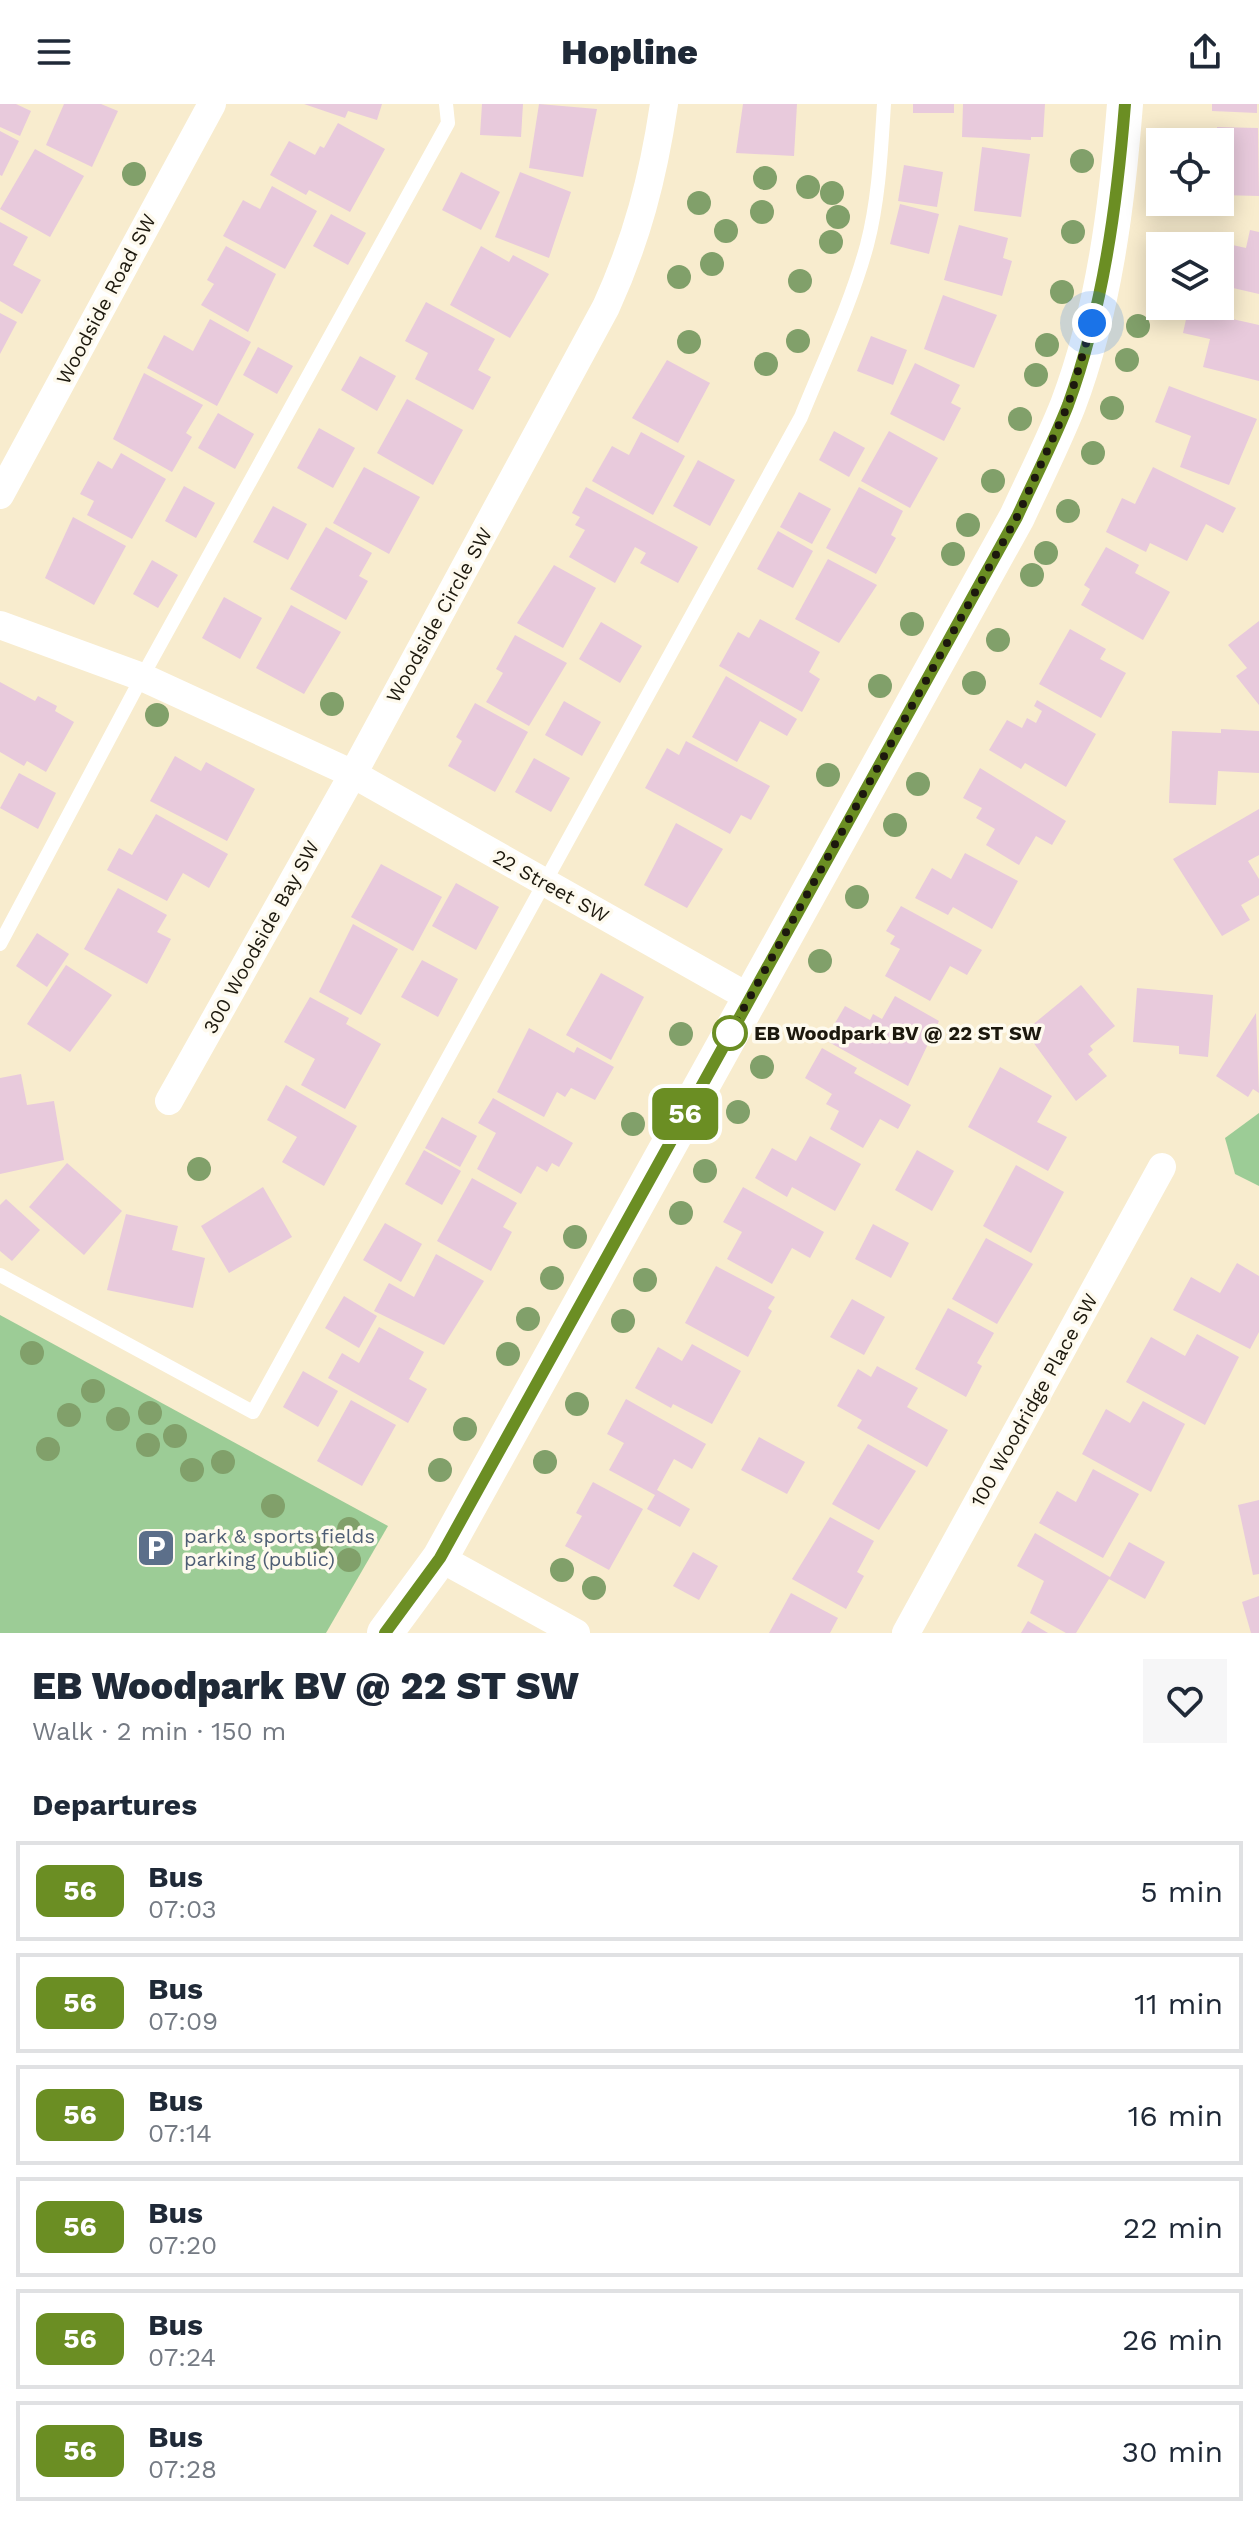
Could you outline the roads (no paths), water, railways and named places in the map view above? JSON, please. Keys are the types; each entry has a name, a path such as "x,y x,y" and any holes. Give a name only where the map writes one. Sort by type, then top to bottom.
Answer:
{"street":[{"name":"Woodside Road SW","path":"0,495 212,104"},
{"name":"Woodside Circle SW","path":"353,774 606,307 633,246 655,165 664,104"},
{"path":"385,1633 440,1558 1017,517 1068,405 1098,302 1121,163 1125,104"},
{"path":"0,625 142,677 353,774"},
{"name":"22 Street SW","path":"353,774 750,998"},
{"name":"300 Woodside Bay SW","path":"169,1101 353,774"},
{"name":"100 Woodridge Place SW","path":"906,1633 1162,1167"},
{"path":"413,1633 440,1558"},
{"path":"440,1558 576,1633"}],"lane":[{"path":"0,944 142,677 448,123 446,104"},
{"path":"0,1275 253,1412 542,882 801,417 846,309 868,243 880,162 884,104"}],"place":[{"name":"EB Woodpark BV @ 22 ST SW","path":"730,1033"},
{"name":"park & sports fields parking (public)","path":"156,1548"}]}
